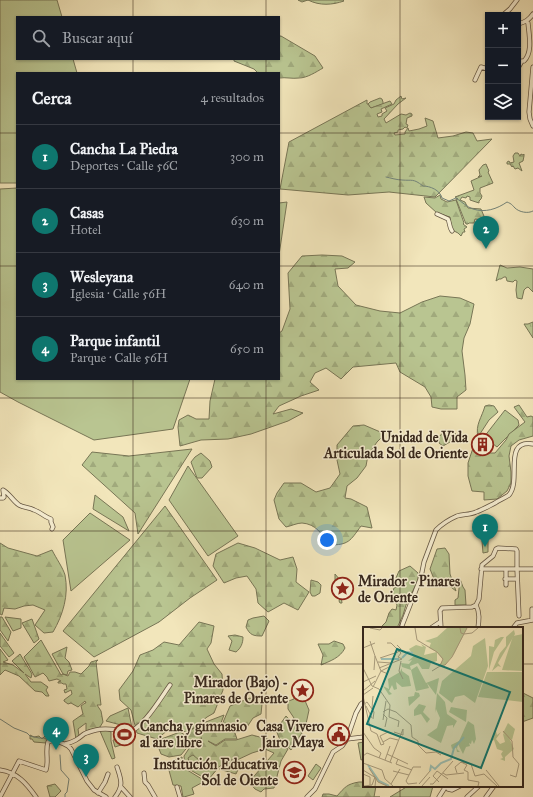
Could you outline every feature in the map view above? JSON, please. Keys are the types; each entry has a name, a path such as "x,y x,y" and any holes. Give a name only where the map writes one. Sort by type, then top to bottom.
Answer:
{"street":[{"path":"506,12 517,0"},
{"path":"521,23 530,19 533,14"},
{"path":"521,63 522,61 524,62 531,50 528,23 526,21"},
{"path":"475,80 481,67 485,69"},
{"path":"533,67 529,112 533,126"},
{"path":"437,214 448,219 449,228 452,231"},
{"path":"401,627 421,577 424,562 436,530 454,518 478,512 508,495 514,483 514,457 516,451 519,447 525,444 533,444"},
{"path":"0,487 3,494"},
{"path":"0,498 4,496 3,490 5,490 13,500 20,505 51,518 53,526 52,529"},
{"path":"441,627 440,611 442,608 472,607 476,605 480,594 482,565 493,556 498,548 517,550 519,616"},
{"path":"482,569 533,569"},
{"path":"506,569 506,585"},
{"path":"505,579 517,579"},
{"path":"476,605 479,619 478,627"},
{"path":"514,627 517,624 533,620 533,608"},
{"path":"432,627 440,622"},
{"path":"64,744 75,741 89,732 101,729 109,729 126,733 132,731 136,727 140,726 145,720 170,685"},
{"path":"307,797 315,789 330,755 342,746 347,739 356,713 363,703"},
{"path":"347,739 363,738"},
{"path":"0,797 19,761 46,770 48,762 46,751 47,745 48,742 54,740 68,746 71,749 87,781 101,795 108,774"},
{"path":"115,797 121,787 121,777 117,767"},
{"path":"0,770 22,779 36,797"},
{"path":"144,773 145,782 153,792 154,797"},
{"path":"121,787 130,797"},
{"path":"178,787 180,797"},
{"path":"439,797 448,787 452,790 458,787"},
{"path":"466,797 478,787"},
{"path":"486,797 493,787"}],"green space":[{"path":"0,0 57,0 62,16 16,16 16,60 73,60 77,72 16,72 16,183 0,183"},
{"path":"308,0 343,0 344,1 326,4"},
{"path":"281,36 315,56 323,68 302,78 280,78 280,72 257,72 254,69 234,61 280,60"},
{"path":"401,96 402,99 406,98 384,119 386,123 401,114 406,115 410,113 412,116 407,118 407,128 405,127 398,130 398,132 394,133 395,135 405,134 408,128 409,131 427,126 425,118 433,121 438,138 466,132 473,133 477,141 492,139 435,197 389,192 348,195 280,189 289,142 367,100 367,104 371,108 390,101 392,104 381,109 382,112 377,114 378,117 382,116 382,114 387,111 385,108 394,104"},
{"path":"380,98 382,99 383,104 370,107 368,104 370,102"},
{"path":"515,153 518,153 520,156 521,154 524,154 523,161 519,163 522,171 518,168 515,169 510,164 507,164 509,161 510,163 514,162 513,156"},
{"path":"486,164 493,183 480,188 480,193 482,196 479,203 470,200 470,197 467,196 466,198 462,197 460,200 465,202 468,208 481,209 486,221 484,222 482,220 475,219 474,223 466,224 456,199 458,199 455,197 474,190 471,181 482,176 478,177 480,175 479,170"},
{"path":"16,188 16,380 190,380 173,429 94,440 0,392 0,189"},
{"path":"440,195 441,199 447,202 456,200 464,223 463,224 467,227 464,229 465,232 463,232 461,236 452,230 450,217 437,213 426,203 424,197 435,198"},
{"path":"287,202 280,248 280,203"},
{"path":"302,256 342,256 355,262 348,268 335,269 338,286 356,305 380,311 400,313 422,302 440,296 460,298 474,304 470,324 464,338 462,351 466,390 457,397 457,409 441,409 432,407 431,397 425,387 400,372 396,363 353,367 341,379 326,368 315,373 310,382 319,390 279,406 273,414 291,409 303,413 288,421 251,434 228,439 201,440 180,446 178,427 179,420 188,415 196,419 209,419 210,401 215,380 280,380 280,332 282,331 290,309 288,273"},
{"path":"500,265 507,268 520,267 533,269 533,292 528,287 524,290 522,299 517,298 517,281 507,281 506,277 504,277 496,281"},
{"path":"533,322 533,338 524,324"},
{"path":"519,405 527,417 533,417 533,436 519,440 511,446 509,456 511,483 507,491 497,499 484,500 484,492 472,491 468,476 468,463 474,445 479,453 495,453 509,434 525,422 514,407"},
{"path":"485,406 494,406 498,412 489,420 478,437 477,429 479,421"},
{"path":"505,410 518,420 519,425 497,447 484,437"},
{"path":"364,425 385,434 368,455 366,466 357,478 347,486 345,498 351,499 367,507 372,528 361,526 351,539 345,543 329,545 321,533 311,525 298,523 286,527 279,519 274,500 284,483 301,483 316,492 330,488 340,474 337,460 337,445 353,426"},
{"path":"445,430 456,434 450,442 443,446 439,443 439,437"},
{"path":"192,449 138,534 135,513 82,465 92,452 129,456"},
{"path":"201,453 210,461 212,467 202,478 197,478 191,462"},
{"path":"188,466 238,536 208,556 169,500"},
{"path":"95,495 123,517 129,531 93,509"},
{"path":"165,506 217,580 190,598 159,622 94,657 63,631"},
{"path":"90,513 130,540 71,591 63,540"},
{"path":"482,541 488,541 488,552 483,553"},
{"path":"0,543 8,548 37,556 52,550 64,572 66,582 66,597 64,605 60,619 53,632 44,633 35,625 45,610 33,605 15,609 4,608 2,615 0,614"},
{"path":"238,543 255,548 280,560 293,557 297,569 296,582 309,592 298,610 284,603 268,612 258,603 256,589 247,576 236,578 224,583 213,566 216,554"},
{"path":"445,548 449,554 450,574 456,591 443,581 434,579 430,569 437,549"},
{"path":"410,566 418,573 418,580 397,627 381,627 386,622 392,609 396,610 397,605 392,595 394,588 398,585 396,578 399,571"},
{"name":"Mirador - Pinares de Oriente","path":"335,574 345,586 341,596 342,603 339,601 342,591 339,586 335,588"},
{"path":"460,579 465,590 466,605 455,605 455,600 458,598"},
{"path":"311,580 318,582 321,585 320,593 315,596 312,596 310,592"},
{"path":"264,616 269,621 262,636 250,633 246,627 248,620"},
{"path":"0,617 2,617 11,632 8,641 0,630"},
{"path":"5,617 21,619 21,628 13,631"},
{"path":"32,619 39,639 34,643 22,623"},
{"path":"199,622 214,626 211,643 207,649 214,664 222,674 223,690 214,713 187,733 174,725 157,739 137,733 131,710 120,700 119,690 133,671 140,655 153,650 164,642 179,645"},
{"path":"0,633 14,653 9,657 0,646"},
{"path":"235,635 243,637 243,641 236,652 229,650 232,641 228,636"},
{"path":"41,640 61,675 63,674 68,676 70,672 81,674 91,662 98,660 96,662 101,705 97,705 101,711 103,722 100,727 86,731 86,723 78,729 79,736 76,739 73,721 83,714 81,706 86,703 85,701 78,707 71,703 68,704 64,700 72,694 71,690 65,693 64,690 67,689 66,684 58,683 61,681 57,679 49,681 43,673 35,677 24,657"},
{"path":"334,641 343,644 345,648 338,657 321,665 323,655 318,644 329,644"},
{"path":"67,647 65,658 69,662 72,670 68,671 67,675 63,674 52,654"},
{"path":"0,649 8,660 3,662 13,665 24,673 12,661 20,654 32,674 31,678 25,674 31,682 41,682 48,687 46,690 49,696 46,696 42,692 35,691 19,676 5,670 0,675"},
{"path":"294,689 303,696 309,710 306,724 299,725 293,720 294,718 288,709 288,704 286,702 294,699"},
{"path":"523,693 533,698 533,718 523,722"},
{"path":"250,698 262,704 261,714 253,718 247,727 238,732 229,731 235,733 237,739 225,739 216,745 208,741 216,746 225,740 236,740 252,735 271,740 288,749 281,761 274,788 264,789 261,792 255,789 249,782 274,753 265,749 237,760 228,760 219,767 208,780 185,767 184,756 192,744 202,738 190,744 181,755 169,757 161,754 156,741 180,732 185,735 198,725 224,715 219,728 227,730 221,727 230,706"},
{"path":"128,708 132,728 106,721 110,716"},
{"path":"286,716 302,733 291,750 280,740 276,730"},
{"path":"106,730 111,732 111,741 115,758 112,759 100,731"},
{"path":"48,733 50,739 46,743 34,742 30,739 30,735 34,737 39,736 42,739"},
{"path":"125,736 127,743 115,747 113,740"},
{"path":"363,742 363,759 361,760 358,743"},
{"path":"193,755 199,760 201,759 202,762 192,765 190,764 188,758"},
{"path":"182,757 184,768 205,781 192,788 194,794 184,797 181,786 173,785 167,763"},
{"path":"228,761 242,761 236,774 219,769"},
{"path":"316,764 321,768 313,780 308,776"},
{"path":"363,782 363,787 376,787 374,797 322,797 323,794 337,796 346,786"},
{"path":"55,784 61,791 55,797 50,797 47,786"},
{"path":"406,787 433,787 430,797 390,797"}],"waterway":[{"path":"386,177 398,180 415,181 423,186 434,189 441,195 442,198 449,201 456,198 469,207 477,210 491,210 507,202 521,211 533,211"},
{"path":"0,719 30,736 48,740"},
{"path":"60,755 61,770 69,779 65,797"}],"place":[{"name":"Casas","path":"486,249"},
{"name":"Unidad de Vida Articulada Sol de Oriente","path":"483,445"},
{"name":"Cancha La Piedra","path":"485,547"},
{"name":"Mirador - Pinares de Oriente","path":"343,589"},
{"name":"Mirador (Bajo) - Pinares de Oriente","path":"303,690"},
{"name":"Cancha y gimnasio al aire libre","path":"124,734"},
{"name":"Casa Vivero Jairo Maya","path":"339,734"},
{"name":"Parque infantil","path":"56,750"},
{"name":"Institución Educativa Sol de Oiente","path":"294,772"},
{"name":"Wesleyana","path":"86,777"}]}
